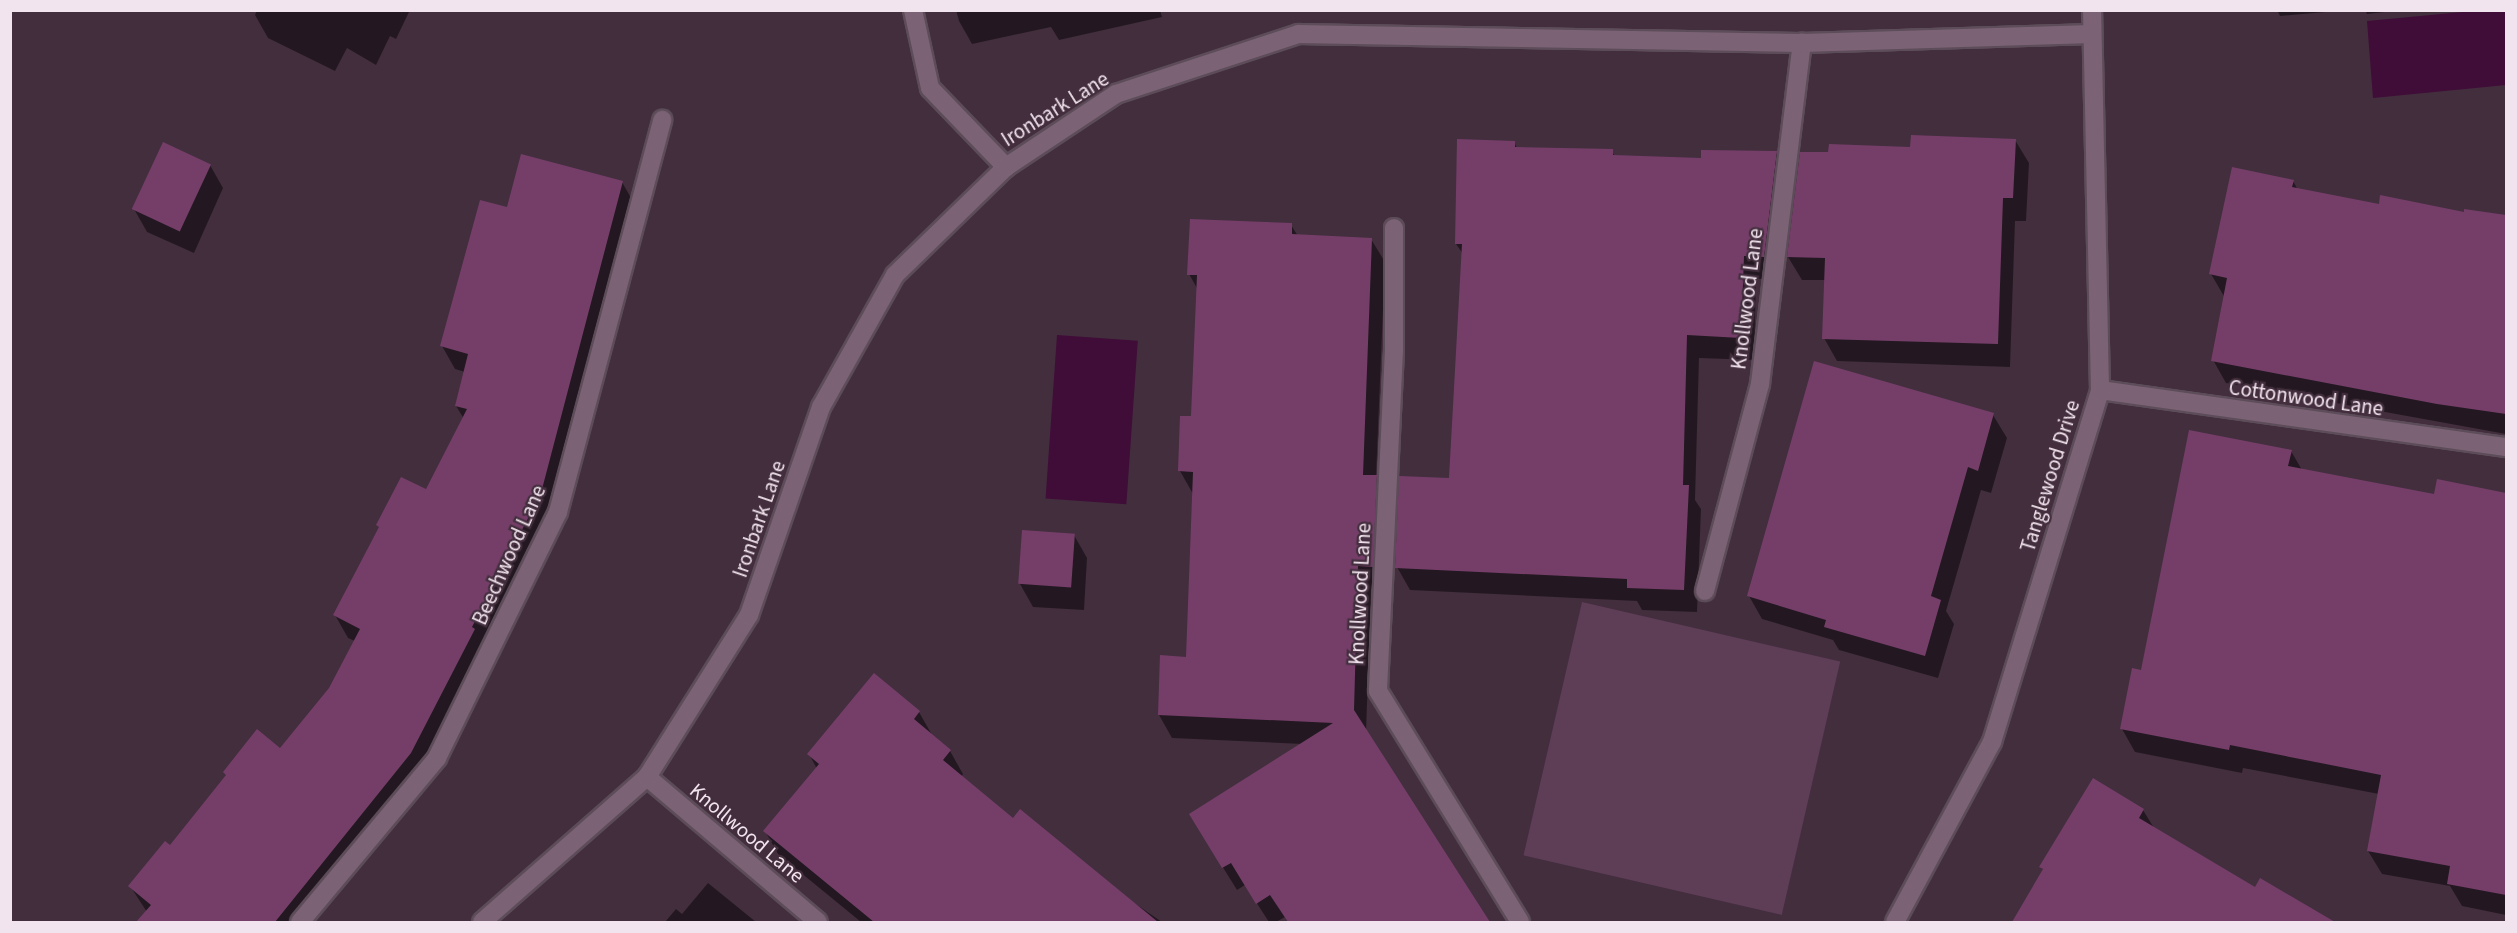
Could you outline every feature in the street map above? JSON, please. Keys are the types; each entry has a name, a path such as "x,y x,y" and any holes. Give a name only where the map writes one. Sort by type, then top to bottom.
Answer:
{"street":[{"path":"913,10 930,88 1006,167"},
{"name":"Tanglewood Drive","path":"1895,922 1992,742 2100,390 2092,10"},
{"name":"Ironbark Lane","path":"483,922 647,777 749,615 821,407 895,275 1006,167 1116,94 1298,34 1802,43 2092,34"},
{"name":"Knollwood Lane","path":"1705,591 1760,384 1802,43"},
{"name":"Beechwood Lane","path":"300,922 437,758 558,512 662,120"},
{"name":"Knollwood Lane","path":"1394,228 1394,350 1378,691 1520,922"},
{"name":"Cottonwood Lane","path":"2100,390 2506,447"},
{"name":"Knollwood Lane","path":"647,777 818,922"}],"shaded area":[{"path":"2484,10 2506,11 2506,85 2373,98 2367,21"},
{"path":"1057,335 1138,341 1126,504 1046,499"},
{"path":"1582,602 1840,662 1782,915 1524,855"}],"building":[{"path":"1911,135 2016,139 2013,198 2003,198 1998,344 1822,339 1825,258 1787,257 1800,152 1828,152 1829,144 1910,147"},
{"path":"1457,139 1515,141 1515,147 1613,149 1613,155 1701,158 1701,150 1777,151 1764,257 1744,256 1741,338 1687,335 1683,485 1689,485 1684,590 1627,588 1627,579 1395,568 1399,476 1449,478 1462,244 1455,244"},
{"path":"163,142 211,164 180,231 132,209"},
{"path":"521,154 623,181 541,493 472,627 475,629 411,753 275,922 136,922 151,905 128,886 165,841 170,845 226,775 223,772 257,729 280,748 329,688 360,629 333,615 379,527 376,525 401,477 426,489 467,409 455,406 468,354 440,346 480,200 507,207"},
{"path":"2232,167 2294,180 2292,187 2379,204 2380,195 2464,212 2464,209 2506,215 2506,414 2437,404 2211,361 2227,278 2209,274"},
{"path":"1190,219 1292,223 1292,234 1372,238 1363,475 1377,475 1373,567 1358,566 1354,710 1490,922 1288,922 1270,895 1256,904 1231,863 1222,868 1189,814 1333,723 1158,715 1160,655 1186,657 1193,472 1178,471 1180,416 1191,416 1197,275 1187,275"},
{"path":"1814,361 1994,413 1978,471 1968,467 1931,596 1941,600 1925,656 1824,627 1826,620 1747,596"},
{"path":"2189,430 2292,450 2288,466 2434,494 2437,479 2506,493 2506,895 2447,884 2450,866 2367,851 2381,775 2230,745 2229,750 2120,729 2132,668 2141,670"},
{"path":"1022,530 1075,534 1071,588 1018,584"},
{"path":"874,673 920,711 914,719 951,750 943,760 1013,818 1020,809 1158,922 874,922 763,831 819,764 807,754"},
{"path":"2093,778 2144,809 2139,818 2255,887 2260,878 2335,922 2012,922 2043,869 2039,867"}]}
